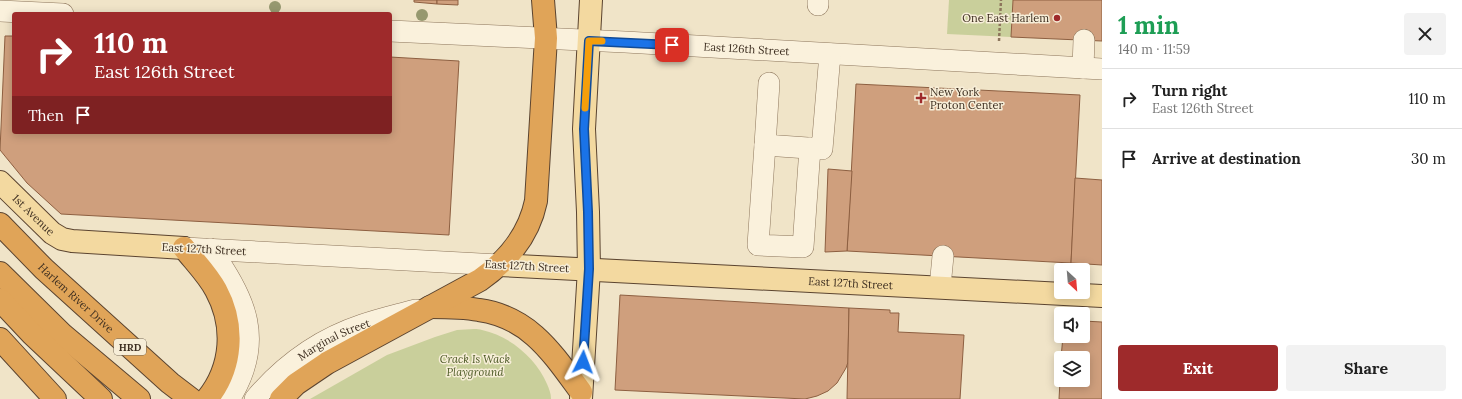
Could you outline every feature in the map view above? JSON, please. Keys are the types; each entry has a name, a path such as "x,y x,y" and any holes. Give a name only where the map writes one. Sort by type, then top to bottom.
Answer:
{"highway":[{"path":"281,399 296,384 312,372 429,306 480,280 499,265 518,244 535,208 546,38 543,0"},
{"name":"Harlem River Drive","path":"0,224 44,269 191,399"},
{"path":"184,248 215,288 228,326 229,338 226,362 216,386 207,399"},
{"path":"0,273 63,335 139,399"},
{"path":"0,300 32,334 100,399"},
{"path":"429,306 480,310 502,315 514,321 534,334 543,343 581,396"},
{"path":"0,339 55,399"}],"main road":[{"path":"581,396 589,269 584,129 591,0"},
{"name":"1st Avenue","path":"0,182 52,233 62,239 72,241"},
{"name":"East 127th Street","path":"72,241 184,248"},
{"name":"East 127th Street","path":"499,265 1102,296"}],"street":[{"path":"0,11 21,12"},
{"name":"East 126th Street","path":"392,31 546,38 1092,69"},
{"path":"1084,40 1092,69"},
{"path":"765,145 822,149 830,54"},
{"path":"769,83 758,245 803,247 810,148"},
{"name":"East 127th Street","path":"184,248 499,265"},
{"path":"210,249 237,292 242,303 247,322 248,342 246,356 238,382 230,398"},
{"path":"940,287 943,256"},
{"name":"Marginal Street","path":"255,399 290,365 306,352 323,342 340,333 362,325 429,306"}],"path":[{"path":"999,41 1001,0"}],"green space":[{"path":"949,0 1013,0 1011,37 947,34"},
{"name":"Crack Is Wack Playground","path":"457,330 482,330 502,337 512,343 536,365 547,384 551,399 310,399 387,355"}],"building":[{"path":"414,0 437,0 437,4 414,2"},
{"path":"437,0 458,0 458,5 437,4"},
{"name":"One East Harlem","path":"1013,0 1102,0 1102,41 1011,37"},
{"path":"5,36 12,36 12,134 392,134 392,57 459,61 449,235 61,214 27,183 0,150"},
{"path":"856,84 1080,95 1071,263 847,251"},
{"path":"828,169 852,171 847,251 825,252"},
{"path":"1075,178 1102,180 1102,265 1090,264 1090,263 1071,263"},
{"path":"620,295 849,308 848,362 837,383 828,391 805,399 615,390"},
{"path":"849,308 890,310 890,313 899,313 898,332 964,335 960,399 847,399"},
{"path":"1090,321 1102,322 1102,399 1059,399 1060,387 1090,387 1090,351 1062,351 1062,343 1090,343"}],"slow traffic":[{"path":"585,108 589,41 602,41"}],"place":[{"name":"One East Harlem","path":"1057,18"},
{"name":"New York Proton Center","path":"921,98"}],"route":[{"path":"583,362 589,269 584,129 589,41 672,45"}]}
